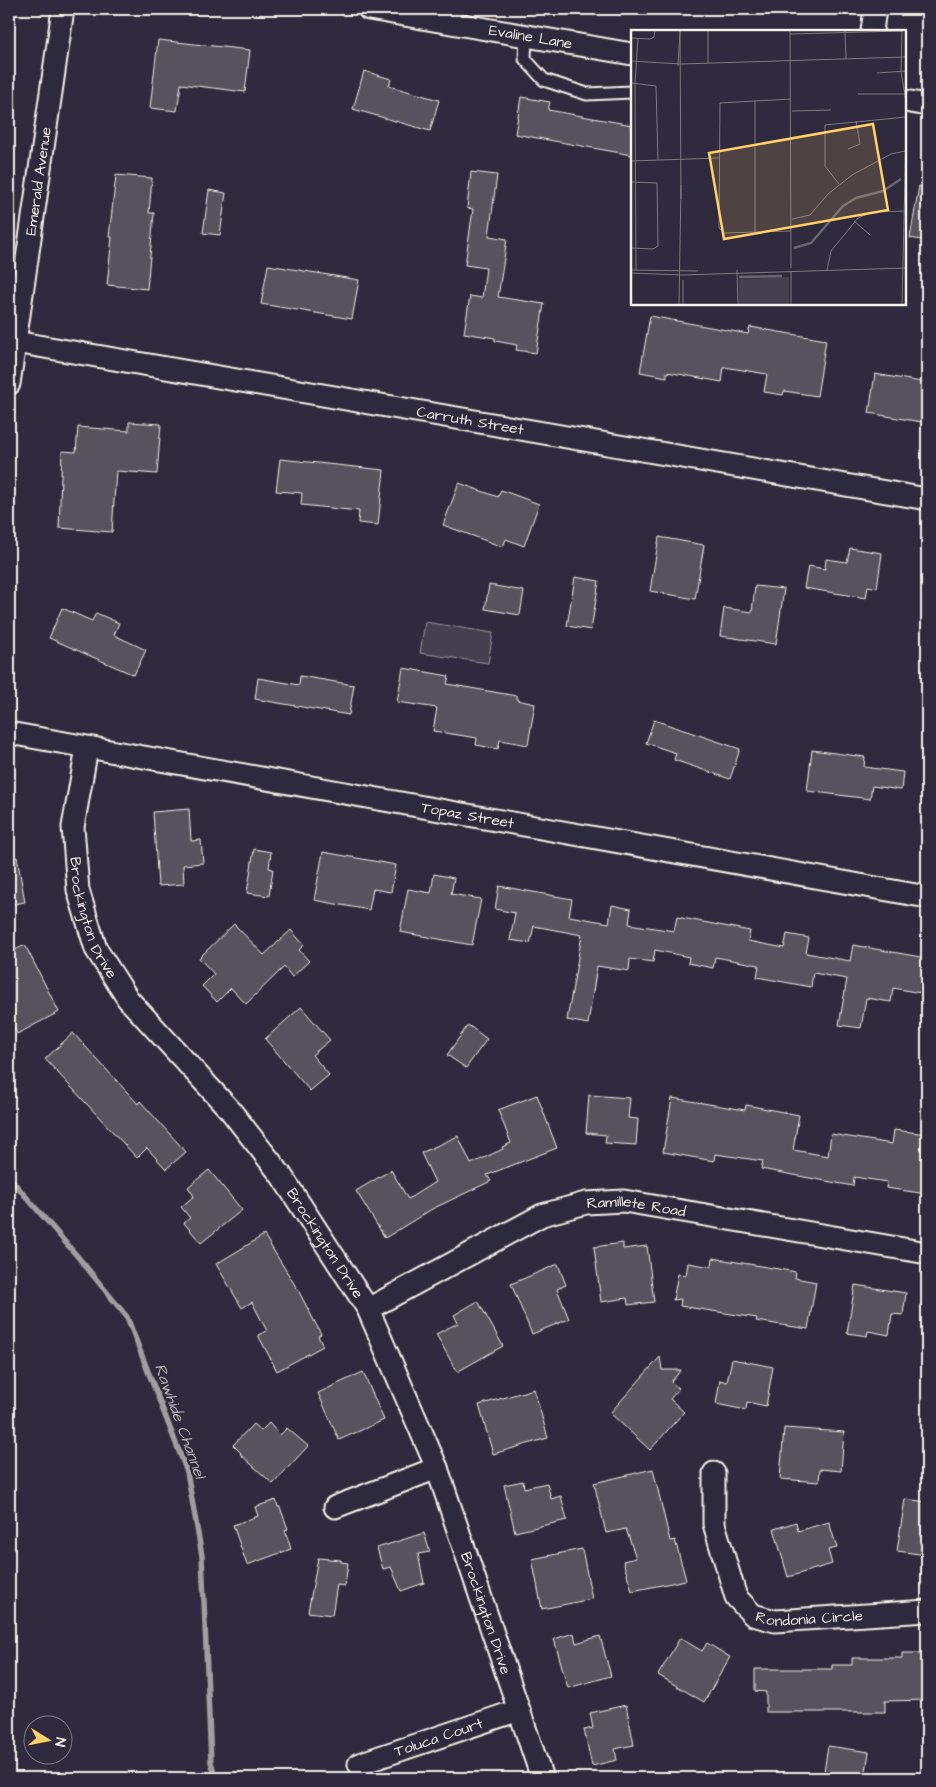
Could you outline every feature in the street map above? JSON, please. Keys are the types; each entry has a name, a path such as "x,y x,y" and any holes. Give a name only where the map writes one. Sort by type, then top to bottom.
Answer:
{"street":[{"name":"Emerald Avenue","path":"9,384 63,9"},
{"name":"Evaline Lane","path":"369,9 631,54"},
{"path":"872,30 875,9"},
{"path":"906,101 927,105"},
{"name":"Carruth Street","path":"15,342 927,499"},
{"name":"Topaz Street","path":"9,734 927,897"},
{"name":"Brockington Drive","path":"86,748 72,827 78,890 96,949 128,998 230,1110 281,1174 368,1310 437,1468 542,1778"},
{"name":"Ramillete Road","path":"368,1310 542,1215 586,1203 624,1201 927,1254"},
{"path":"335,1507 437,1468"},
{"name":"Rondonia Circle","path":"714,1473 714,1524 736,1597 753,1614 776,1622 927,1611"},
{"name":"Toluca Court","path":"359,1764 519,1710"}],"lane":[{"path":"526,36 525,59 544,80 587,94 631,92"}],"shaded area":[{"path":"425,622 493,633 488,663 420,653"}],"building":[{"path":"158,40 250,50 245,92 181,84 177,111 150,108"},
{"path":"364,71 391,79 389,86 439,100 430,131 353,109"},
{"path":"521,97 550,102 548,110 631,125 631,155 515,134"},
{"path":"471,172 497,175 489,236 507,239 498,297 544,304 536,353 516,350 517,345 495,341 495,338 464,333 470,296 482,298 486,268 465,265 473,209 467,208"},
{"path":"116,175 152,178 149,213 154,213 147,289 107,285 112,237 109,237"},
{"path":"919,186 927,186 927,241 910,238"},
{"path":"209,190 226,193 220,235 203,233"},
{"path":"268,265 359,280 352,319 261,304"},
{"path":"650,316 748,334 750,327 826,340 817,396 784,391 783,395 764,392 767,374 724,367 722,382 667,372 667,377 640,372"},
{"path":"875,374 927,383 927,423 869,413"},
{"path":"129,422 161,424 157,474 116,471 112,532 59,528 62,451 76,452 78,427 129,431"},
{"path":"280,459 384,470 378,525 358,523 359,511 301,505 302,493 276,491"},
{"path":"459,483 498,497 501,490 539,504 524,546 506,539 503,547 443,525"},
{"path":"659,537 704,545 695,599 650,591"},
{"path":"850,548 882,553 877,588 868,586 866,598 804,588 808,566 825,569 826,559 847,562"},
{"path":"575,577 599,581 591,630 567,626"},
{"path":"489,585 524,591 520,615 485,609"},
{"path":"755,586 784,589 776,644 720,636 724,608 752,612"},
{"path":"62,608 92,621 96,613 119,623 114,635 146,650 134,675 49,638"},
{"path":"403,668 449,676 447,684 517,696 517,700 535,704 528,745 500,740 498,749 476,745 477,738 433,731 437,708 397,702"},
{"path":"300,676 354,685 349,715 255,699 258,678 299,685"},
{"path":"654,720 740,749 730,779 674,760 676,753 646,743"},
{"path":"812,750 865,757 864,767 903,772 901,790 872,786 870,799 807,791"},
{"path":"189,809 191,841 201,840 203,863 183,865 184,884 158,886 153,812"},
{"path":"254,849 271,852 269,868 273,869 269,896 247,893"},
{"path":"323,852 396,865 391,892 373,889 369,910 314,900"},
{"path":"17,857 25,902 9,905 9,858"},
{"path":"434,874 454,878 451,894 481,899 472,945 400,932 408,889 431,893"},
{"path":"499,886 572,899 569,916 609,923 612,905 631,909 629,924 674,931 677,917 750,931 748,941 784,948 787,934 809,938 806,953 850,961 853,945 926,958 921,993 893,988 891,1002 866,998 861,1028 839,1025 847,979 813,973 811,987 757,977 759,965 715,957 713,968 688,963 689,957 655,950 653,962 630,959 629,971 597,966 588,1024 567,1020 582,935 534,926 530,943 510,940 515,913 495,909"},
{"path":"234,924 264,955 291,930 304,945 299,950 309,961 292,977 284,967 246,1004 231,988 217,1002 202,986 214,974 199,958"},
{"path":"25,945 59,1012 17,1034 9,1017 9,953"},
{"path":"301,1007 330,1040 312,1055 329,1075 310,1091 265,1039"},
{"path":"468,1025 487,1039 466,1068 447,1055"},
{"path":"73,1033 138,1104 140,1101 186,1152 166,1169 147,1148 137,1158 45,1059"},
{"path":"537,1095 557,1148 487,1175 491,1181 432,1209 385,1238 356,1191 391,1170 408,1199 435,1182 421,1153 458,1136 471,1164 503,1149 502,1147 511,1143 498,1110"},
{"path":"589,1095 630,1098 628,1118 638,1119 636,1145 605,1143 606,1135 586,1133"},
{"path":"672,1098 745,1110 746,1105 799,1115 793,1150 828,1156 831,1134 892,1144 894,1130 927,1134 927,1194 886,1188 887,1182 854,1177 853,1186 761,1169 763,1161 715,1154 714,1161 663,1152"},
{"path":"209,1170 242,1210 201,1243 184,1223 190,1218 181,1207 194,1196 188,1187"},
{"path":"264,1235 298,1290 321,1334 318,1336 323,1346 277,1371 258,1335 267,1331 252,1302 242,1308 216,1264"},
{"path":"623,1243 623,1249 647,1246 654,1302 628,1305 627,1298 601,1302 594,1247"},
{"path":"713,1258 796,1272 795,1278 816,1282 808,1329 756,1321 757,1318 680,1306 681,1299 673,1300 678,1274 686,1275 688,1263 712,1267"},
{"path":"558,1264 566,1285 557,1289 569,1319 532,1334 511,1284"},
{"path":"855,1285 906,1293 903,1315 892,1314 889,1335 868,1331 867,1336 847,1333"},
{"path":"478,1301 503,1346 457,1372 436,1334 458,1323 454,1315"},
{"path":"660,1357 662,1370 681,1370 671,1382 679,1389 670,1399 684,1412 650,1450 610,1413"},
{"path":"732,1359 773,1367 766,1406 747,1402 746,1410 716,1404 720,1380 727,1382"},
{"path":"363,1372 384,1420 339,1440 318,1393"},
{"path":"534,1389 548,1438 493,1454 479,1405"},
{"path":"269,1423 280,1435 287,1428 308,1446 273,1484 240,1454 233,1445 253,1424 261,1431"},
{"path":"784,1428 844,1432 841,1471 820,1469 819,1482 780,1479"},
{"path":"653,1469 670,1541 675,1540 686,1580 632,1591 623,1561 636,1558 626,1529 606,1533 594,1483"},
{"path":"523,1481 524,1488 547,1483 551,1499 561,1496 567,1520 515,1532 504,1485"},
{"path":"905,1499 927,1502 927,1555 897,1551"},
{"path":"276,1500 288,1529 285,1530 291,1549 247,1565 233,1525 258,1516 255,1507"},
{"path":"796,1522 798,1531 829,1522 837,1548 828,1550 832,1564 788,1577 774,1529"},
{"path":"424,1533 430,1552 418,1554 424,1583 401,1591 391,1567 383,1569 377,1548"},
{"path":"582,1549 592,1599 542,1609 532,1559"},
{"path":"318,1558 341,1560 341,1562 348,1563 345,1586 337,1585 332,1615 308,1612"},
{"path":"574,1633 576,1643 600,1636 611,1676 568,1688 554,1639"},
{"path":"680,1638 702,1651 707,1643 730,1657 704,1702 658,1675"},
{"path":"902,1653 927,1653 927,1700 885,1701 885,1712 766,1712 766,1692 755,1691 755,1669 832,1669 832,1665 852,1665 852,1658 902,1658"},
{"path":"626,1705 634,1745 615,1749 617,1760 592,1766 584,1730 593,1728 590,1713"},
{"path":"828,1746 869,1752 865,1778 823,1778"}],"waterway":[{"name":"Rawhide Channel","path":"9,1177 127,1317 187,1472 202,1556 211,1762 216,1778"}]}
